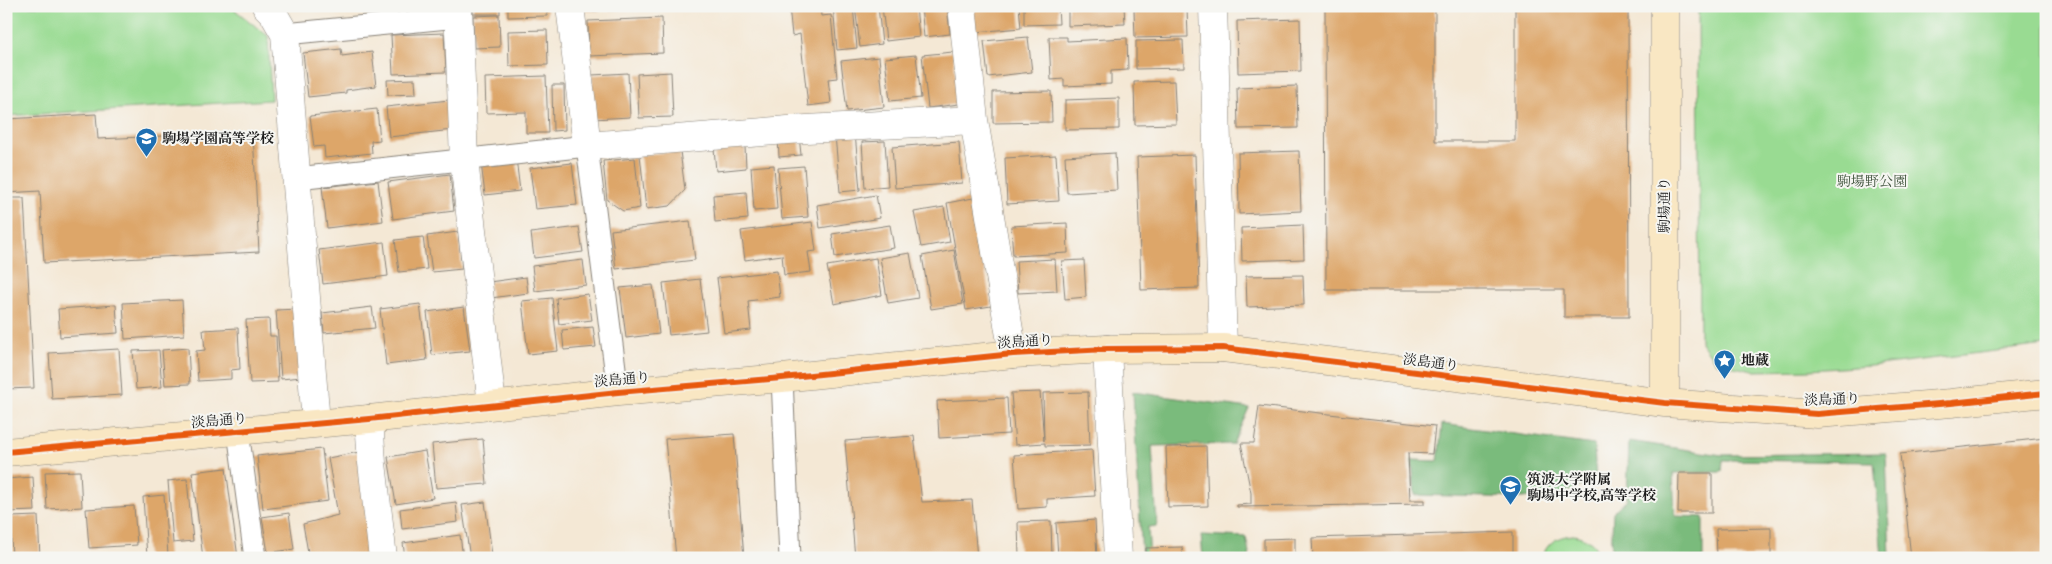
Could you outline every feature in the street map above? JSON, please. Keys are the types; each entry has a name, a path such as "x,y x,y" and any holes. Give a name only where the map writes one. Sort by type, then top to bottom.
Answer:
{"main road":[{"name":"駒場通り","path":"1665,6 1665,404"},
{"name":"淡島通り","path":"6,452 369,419 618,392 782,378 1013,354 1107,349 1224,348 1665,404 1817,414 1951,404 2046,393"}],"street":[{"path":"266,6 273,13 285,34 316,423"},
{"path":"570,6 588,146 788,130 974,120"},
{"path":"962,6 974,120 1013,354"},
{"path":"1213,6 1224,348"},
{"path":"458,11 464,160 492,405"},
{"path":"1107,349 1118,558"},
{"path":"369,419 372,463 384,558"}],"lane":[{"path":"285,34 458,11"},
{"path":"297,178 588,146 618,392"},
{"path":"782,378 790,558"},
{"path":"238,431 255,558"}],"green space":[{"path":"6,6 230,6 268,36 271,100 6,116"},
{"name":"駒場野公園","path":"1698,6 2046,6 2046,345 1870,366 1809,370 1753,371 1716,363 1700,341"},
{"path":"1133,392 1249,408 1233,444 1152,446 1157,526 1148,527 1150,558 1142,558"},
{"path":"1442,424 1594,445 1596,480 1562,494 1523,498 1415,495 1412,460 1438,461"},
{"path":"1629,441 1722,455 1886,453 1890,558 1882,558 1874,462 1723,460 1722,472 1673,473 1675,516 1703,517 1703,558 1611,558 1613,512 1627,499"},
{"path":"1201,535 1246,537 1250,558 1203,558"},
{"path":"1574,535 1591,542 1600,558 1542,558 1550,544 1558,538"}],"building":[{"path":"473,6 500,6 500,14 473,14"},
{"path":"508,6 547,6 547,16 508,17"},
{"path":"585,6 651,6 651,9 586,11"},
{"path":"789,6 820,6 821,16 831,15 837,78 828,79 831,103 808,106 800,34 792,36"},
{"path":"833,6 853,6 857,48 837,50"},
{"path":"855,6 878,6 882,44 860,47"},
{"path":"882,6 916,6 919,37 886,41"},
{"path":"921,6 947,6 950,34 924,37"},
{"path":"973,6 1019,6 1021,28 975,32"},
{"path":"1024,6 1058,6 1059,24 1024,25"},
{"path":"1068,6 1124,6 1125,24 1068,26"},
{"path":"1325,6 1435,6 1435,141 1515,141 1515,6 1628,6 1629,317 1564,317 1564,290 1326,290"},
{"path":"1187,9 1188,37 1135,38 1134,10"},
{"path":"499,15 500,47 474,48 473,16"},
{"path":"662,18 663,53 589,56 588,21"},
{"path":"1300,19 1301,71 1238,73 1237,21"},
{"path":"547,30 548,65 509,66 508,31"},
{"path":"444,33 446,72 393,74 391,35"},
{"path":"1028,37 1032,72 988,77 984,41"},
{"path":"1049,37 1067,37 1067,41 1127,38 1128,70 1111,71 1111,84 1064,86 1064,79 1051,80"},
{"path":"1183,40 1184,68 1136,69 1136,41"},
{"path":"341,49 342,56 372,52 376,86 346,90 346,93 308,97 303,53"},
{"path":"953,52 959,104 928,108 922,55"},
{"path":"916,55 921,98 890,101 885,58"},
{"path":"879,57 884,107 847,111 841,61"},
{"path":"671,72 673,117 639,118 637,74"},
{"path":"628,73 630,117 593,119 592,75"},
{"path":"546,76 548,133 526,133 526,112 486,113 485,78"},
{"path":"415,79 416,94 388,95 387,80"},
{"path":"1174,81 1176,124 1135,125 1134,82"},
{"path":"552,85 564,85 565,130 553,131"},
{"path":"1297,86 1298,128 1238,129 1237,88"},
{"path":"1051,91 1052,122 993,123 993,92"},
{"path":"1119,98 1119,129 1065,130 1065,100"},
{"path":"449,100 453,130 389,137 386,107"},
{"path":"377,109 380,140 371,141 372,153 325,158 324,146 314,147 310,116"},
{"path":"96,114 98,139 253,132 259,252 44,263 40,191 6,193 6,119"},
{"path":"855,133 860,190 840,192 835,135"},
{"path":"799,135 801,155 779,157 778,136"},
{"path":"885,141 888,186 865,188 862,142"},
{"path":"959,142 962,183 895,188 892,147"},
{"path":"745,146 746,168 716,171 714,148"},
{"path":"680,151 685,190 670,206 646,209 640,155"},
{"path":"1299,151 1301,211 1239,214 1238,153"},
{"path":"1115,153 1117,190 1067,193 1065,156"},
{"path":"1056,155 1059,201 1007,204 1005,158"},
{"path":"1195,155 1199,288 1141,290 1137,157"},
{"path":"516,158 520,191 485,195 481,163"},
{"path":"635,158 640,208 623,211 607,200 603,161"},
{"path":"572,163 577,205 535,209 530,168"},
{"path":"774,165 777,209 754,211 751,167"},
{"path":"804,166 808,217 782,219 778,168"},
{"path":"450,174 454,211 393,219 388,182"},
{"path":"378,181 383,221 327,228 322,187"},
{"path":"746,192 748,219 715,222 713,195"},
{"path":"876,195 880,218 820,228 817,205"},
{"path":"6,198 24,198 34,388 6,389"},
{"path":"973,198 991,306 966,310 947,203"},
{"path":"944,207 950,242 921,247 914,212"},
{"path":"690,221 695,260 616,269 611,230"},
{"path":"812,222 816,251 808,252 811,272 784,275 782,255 745,260 741,231"},
{"path":"1067,223 1068,253 1013,256 1011,226"},
{"path":"890,225 894,248 835,257 832,234"},
{"path":"1303,225 1304,259 1242,261 1241,228"},
{"path":"579,227 583,252 534,258 531,233"},
{"path":"458,232 462,269 432,272 427,236"},
{"path":"423,237 427,269 399,272 395,240"},
{"path":"384,242 388,276 323,284 319,250"},
{"path":"954,250 963,304 931,309 922,256"},
{"path":"910,253 918,298 888,303 880,258"},
{"path":"876,258 882,295 834,304 827,266"},
{"path":"1055,259 1057,291 1018,293 1016,261"},
{"path":"583,260 586,285 535,291 532,266"},
{"path":"1084,260 1086,297 1065,299 1062,261"},
{"path":"777,271 780,297 748,301 751,330 724,333 717,278"},
{"path":"1303,275 1304,305 1247,307 1246,276"},
{"path":"526,277 528,293 491,298 489,282"},
{"path":"700,279 707,331 669,335 663,283"},
{"path":"653,285 659,334 626,338 620,288"},
{"path":"588,294 592,320 559,324 556,298"},
{"path":"552,298 558,351 528,354 522,301"},
{"path":"182,300 184,335 125,339 123,303"},
{"path":"420,304 427,360 386,365 380,309"},
{"path":"116,305 118,333 60,337 58,309"},
{"path":"372,307 375,328 324,333 322,313"},
{"path":"464,307 470,351 432,355 427,312"},
{"path":"298,309 302,377 281,379 276,310"},
{"path":"269,319 270,336 276,336 278,382 250,383 246,320"},
{"path":"593,327 596,347 564,350 562,330"},
{"path":"238,328 240,369 231,370 231,379 198,381 196,351 205,350 203,330"},
{"path":"188,348 190,384 165,385 162,350"},
{"path":"119,349 122,395 52,399 49,353"},
{"path":"159,350 162,387 136,389 133,351"},
{"path":"1040,392 1044,441 1043,393 1088,392 1090,445 1045,446 1045,443 1015,445 1011,393"},
{"path":"1007,398 1009,434 939,438 937,401"},
{"path":"1259,406 1435,426 1432,454 1408,453 1410,500 1425,500 1425,504 1237,507 1237,505 1251,504 1251,493 1241,443 1254,443"},
{"path":"734,434 744,558 676,558 665,439"},
{"path":"914,436 922,502 972,500 977,558 855,558 845,441"},
{"path":"2045,438 2046,558 1911,558 1900,454"},
{"path":"483,439 487,484 436,488 432,444"},
{"path":"1206,446 1208,506 1168,507 1166,447"},
{"path":"322,449 328,501 263,509 257,456"},
{"path":"1092,450 1095,496 1047,499 1047,507 1018,509 1014,455"},
{"path":"425,451 433,498 396,504 388,457"},
{"path":"359,452 378,558 309,558 303,524 338,515 328,458"},
{"path":"226,468 238,558 203,558 192,472"},
{"path":"80,471 82,507 47,509 45,472"},
{"path":"1679,473 1712,473 1712,513 1678,513"},
{"path":"33,477 35,511 8,512 6,479"},
{"path":"187,479 193,541 173,543 168,481"},
{"path":"164,495 168,556 147,557 143,497"},
{"path":"456,502 458,522 402,529 400,509"},
{"path":"485,502 492,555 470,558 462,505"},
{"path":"134,506 137,545 89,548 86,509"},
{"path":"289,513 294,549 268,553 262,517"},
{"path":"38,516 40,558 12,558 10,517"},
{"path":"1095,520 1097,558 1058,558 1056,523"},
{"path":"1051,521 1052,558 1019,558 1018,522"},
{"path":"1771,528 1771,556 1717,557 1716,529"},
{"path":"1513,532 1513,558 1313,558 1312,538"},
{"path":"460,535 463,558 405,558 403,543"},
{"path":"1295,538 1295,558 1264,558 1264,539"},
{"path":"1182,547 1183,558 1146,558 1146,548"}],"cycle path":[{"path":"6,452 369,419 618,392 782,378 1013,354 1107,349 1223,348 1665,403 1817,414 2046,393"}],"place":[{"name":"駒場学園高等学校","path":"146,157"},
{"name":"地蔵","path":"1725,379"},
{"name":"筑波大学附属 駒場中学校,高等学校","path":"1511,506"}]}
